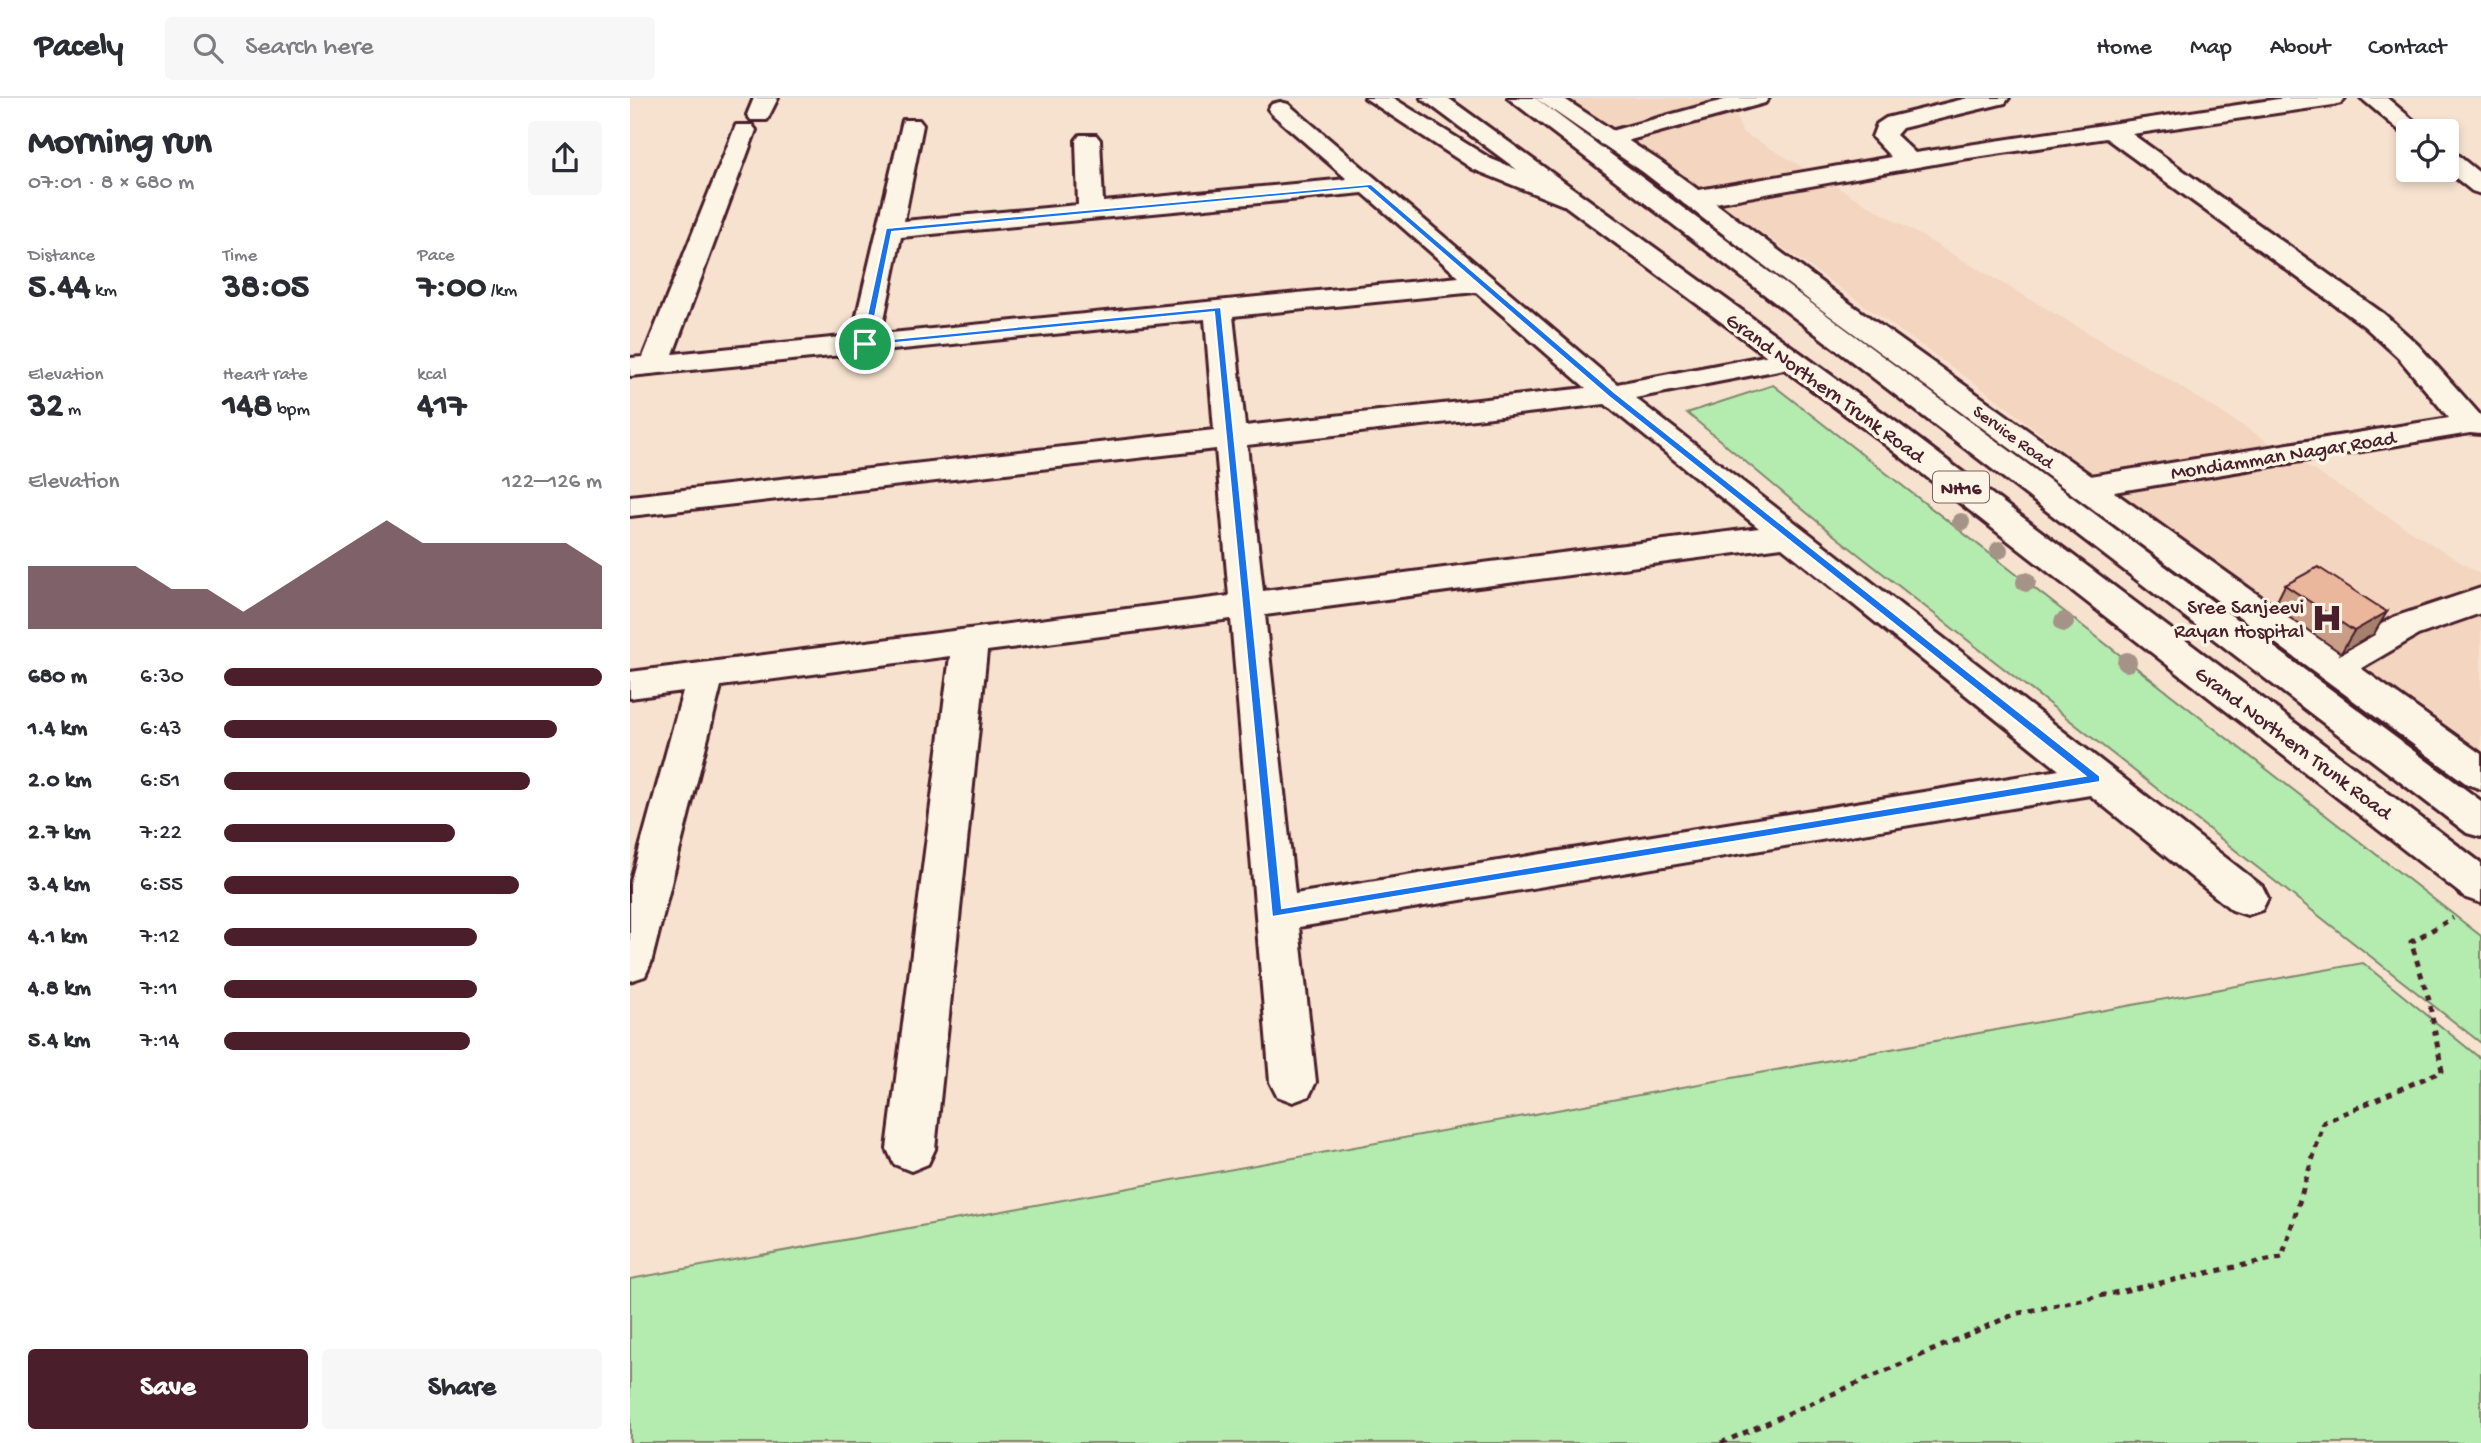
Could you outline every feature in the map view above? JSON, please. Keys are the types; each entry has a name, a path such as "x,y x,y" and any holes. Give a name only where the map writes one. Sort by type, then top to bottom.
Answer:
{"main road":[{"path":"1377,98 1482,164 1572,200"},
{"name":"Grand Northern Trunk Road","path":"1433,98 1790,359 2481,886"},
{"name":"Grand Northern Trunk Road","path":"1520,98 2481,822"},
{"name":"Service Road","path":"1547,98 1693,199 2084,487 2481,774"},
{"path":"1608,139 1757,98"},
{"path":"1909,161 1884,137 1885,129 1894,123 1997,98"},
{"path":"2153,98 2179,120"},
{"path":"1693,199 1909,161 2333,98"},
{"path":"2373,98 2399,119"},
{"path":"1280,110 1611,394 2247,898"},
{"path":"642,366 757,114"},
{"path":"865,344 911,125"},
{"path":"2110,130 2374,320 2408,351 2475,424"},
{"path":"1088,140 1091,211"},
{"path":"2459,168 2481,186"},
{"path":"889,230 1368,185"},
{"path":"642,366 1482,283"},
{"path":"1218,309 1293,1083"},
{"path":"630,506 1611,394 1790,359"},
{"name":"Mondiamman Nagar Road","path":"2084,487 2475,424"},
{"path":"630,685 1790,535"},
{"path":"2333,668 2406,626 2481,600"},
{"path":"911,1149 970,641"},
{"path":"630,963 705,676"},
{"path":"1277,914 2096,779"}],"path":[{"path":"1721,1443 2015,1314 2282,1257 2324,1122 2442,1071 2429,1000 2411,942 2455,917"}],"shaded area":[{"path":"1562,98 1730,98 1742,132 2171,381 2481,575 2481,758 2186,546 1994,397 1734,213"}],"green space":[{"path":"1773,385 2481,936 2481,1043 1830,532 1687,413"},
{"path":"2363,963 2481,1059 2481,1443 630,1443 630,1279"}],"building":[{"path":"2318,567 2387,612 2354,631 2285,585"}],"place":[{"name":"Sree Sanjeevi Rayan Hospital","path":"2327,618"}],"route":[{"path":"1368,185 1611,394 2096,779 1277,914 1218,309 865,344 889,230 1368,185"}]}
